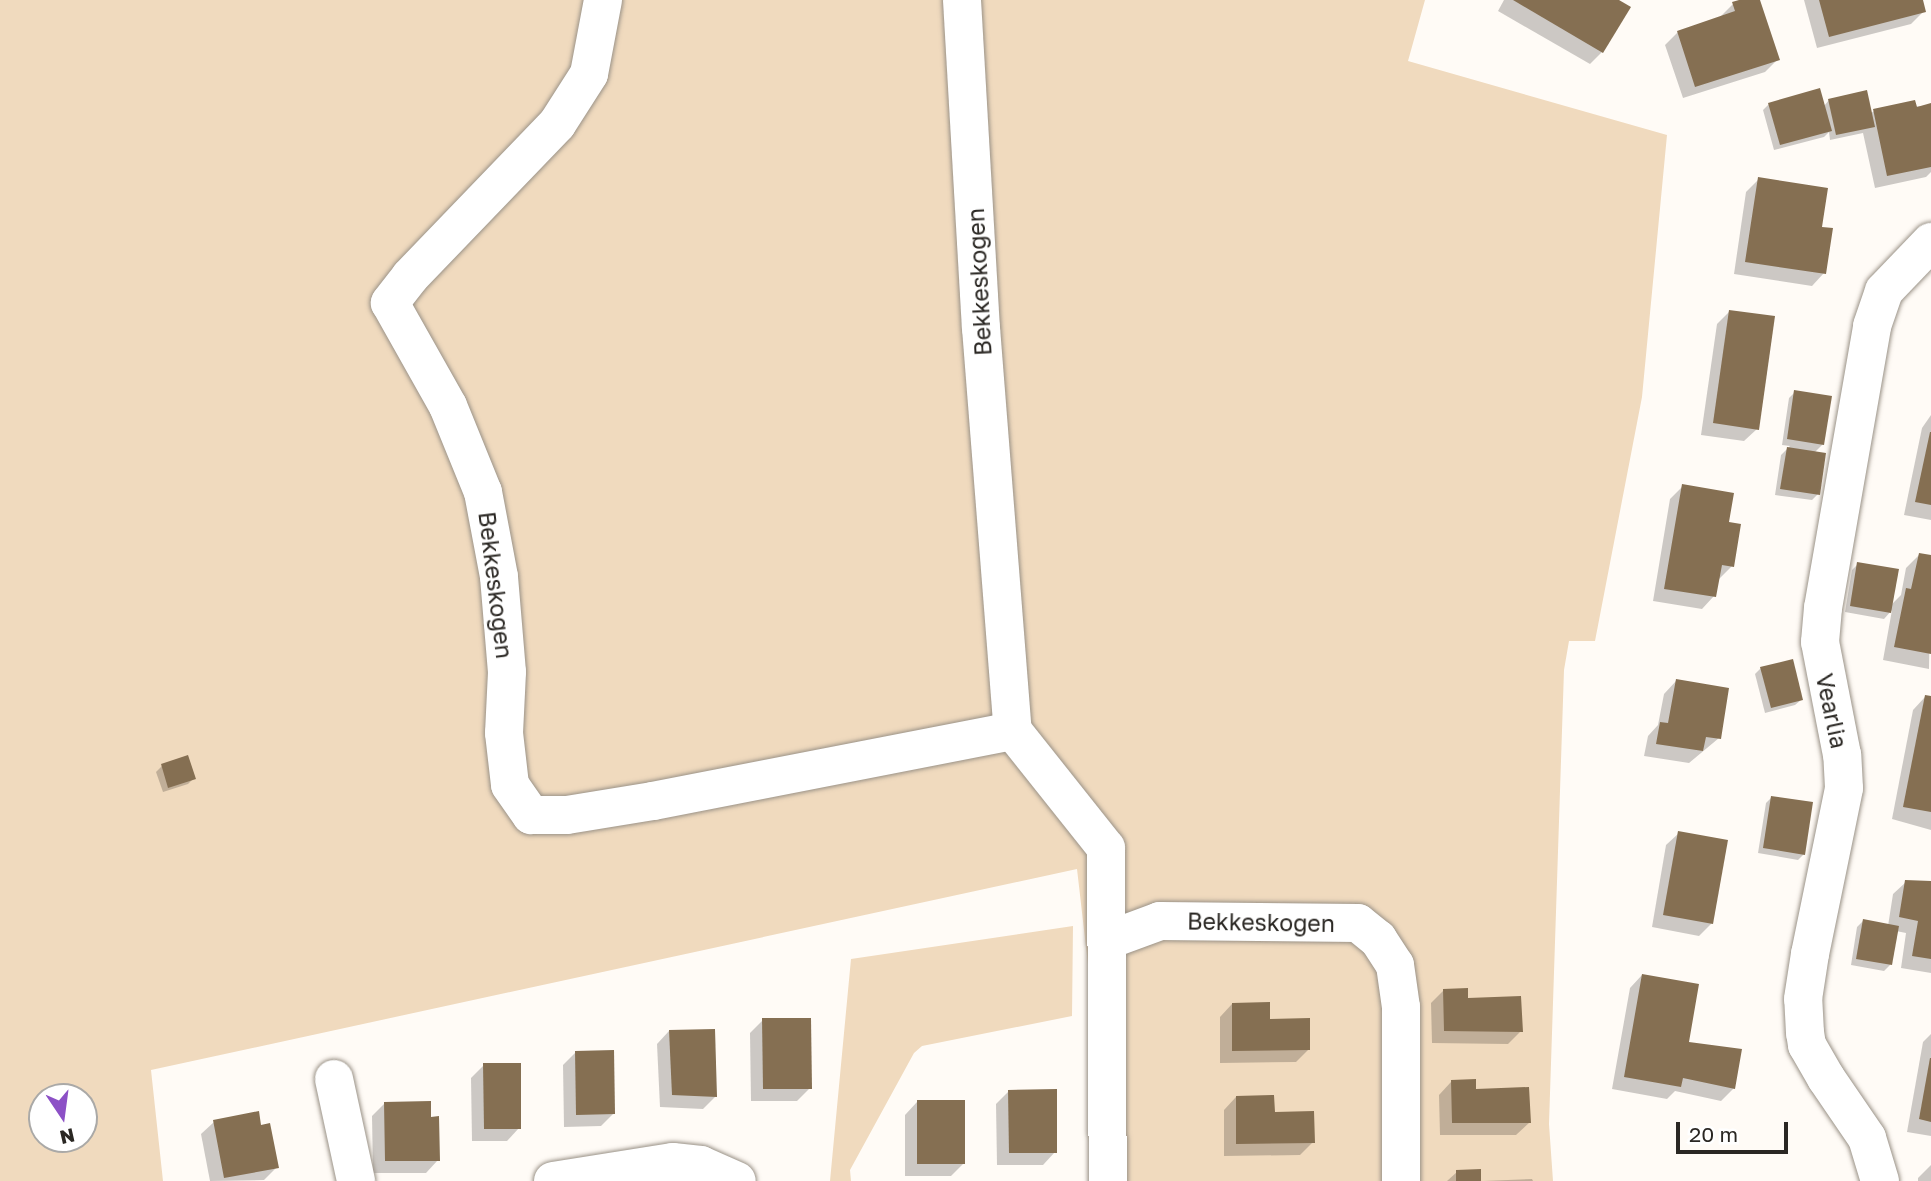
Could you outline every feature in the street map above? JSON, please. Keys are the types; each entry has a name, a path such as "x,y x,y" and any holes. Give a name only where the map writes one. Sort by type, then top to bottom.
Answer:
{"street":[{"name":"Bekkeskogen","path":"603,0 589,74 557,124 410,277 390,303 448,406 483,492 499,577 507,672 504,733 510,785 531,815 568,815 653,802 1013,731 981,328 962,0"},
{"name":"Vearlia","path":"1880,1181 1867,1138 1826,1078 1807,1045 1805,1032 1803,999 1844,789 1842,755 1820,642 1823,608 1872,326 1884,290 1931,242"},
{"path":"1013,731 1106,848 1108,1181"},
{"name":"Bekkeskogen","path":"1106,941 1160,921 1358,923 1378,939 1395,965 1401,1007 1401,1181"},
{"path":"334,1079 356,1181"},
{"path":"553,1181 673,1162 701,1165 737,1181"}],"shaded area":[{"path":"0,0 1425,0 1408,61 1667,135 1642,397 1595,641 1569,641 1564,670 1549,1124 1553,1181 1113,1181 1077,869 151,1070 163,1181 0,1181"},
{"path":"1073,926 1072,1016 922,1046 914,1053 850,1170 851,1181 830,1181 851,959"}],"building":[{"path":"1513,0 1619,0 1631,7 1603,53"},
{"path":"1760,0 1780,60 1695,87 1677,31 1735,11 1732,2"},
{"path":"1819,0 1923,0 1926,12 1829,37"},
{"path":"1820,88 1832,131 1780,145 1768,103"},
{"path":"1867,90 1875,127 1836,135 1828,99"},
{"path":"1915,100 1917,107 1931,103 1931,167 1887,176 1873,109"},
{"path":"1758,177 1828,188 1822,227 1833,228 1826,274 1745,262"},
{"path":"1729,310 1775,316 1759,430 1713,423"},
{"path":"1794,390 1832,396 1824,445 1787,439"},
{"path":"1931,432 1931,505 1915,502"},
{"path":"1787,447 1826,453 1820,495 1780,489"},
{"path":"1682,484 1734,493 1729,522 1741,524 1734,567 1722,565 1716,597 1664,589"},
{"path":"1919,553 1931,555 1931,654 1894,647 1906,588 1911,589"},
{"path":"1857,562 1899,569 1891,613 1850,606"},
{"path":"1793,659 1803,700 1771,708 1760,667"},
{"path":"1676,679 1729,688 1721,739 1706,737 1703,751 1656,744 1660,722 1668,723"},
{"path":"1925,695 1931,696 1931,812 1903,807"},
{"path":"188,755 196,779 168,788 161,764"},
{"path":"1771,796 1813,802 1805,855 1763,848"},
{"path":"1678,831 1728,840 1713,924 1663,915"},
{"path":"1905,880 1931,881 1931,959 1912,956 1918,921 1899,917"},
{"path":"1863,919 1899,926 1892,965 1856,959"},
{"path":"1642,974 1699,984 1689,1042 1742,1049 1735,1089 1683,1078 1681,1087 1624,1077"},
{"path":"1468,988 1468,998 1521,996 1523,1032 1444,1031 1443,989"},
{"path":"1270,1002 1270,1019 1310,1018 1310,1050 1232,1051 1232,1003"},
{"path":"762,1018 811,1018 812,1089 763,1089"},
{"path":"715,1029 717,1097 672,1095 669,1030"},
{"path":"614,1050 615,1114 576,1115 575,1051"},
{"path":"1931,1058 1931,1122 1919,1119"},
{"path":"483,1063 521,1063 521,1129 484,1129"},
{"path":"1476,1079 1476,1089 1529,1087 1531,1123 1452,1123 1451,1080"},
{"path":"1057,1089 1057,1153 1009,1153 1008,1090"},
{"path":"1274,1095 1275,1112 1314,1111 1315,1143 1236,1144 1236,1096"},
{"path":"917,1100 965,1100 965,1164 917,1164"},
{"path":"431,1101 431,1117 439,1116 440,1161 385,1161 384,1102"},
{"path":"259,1111 261,1125 270,1123 279,1168 224,1178 213,1120"},
{"path":"1481,1169 1481,1181 1456,1181 1456,1170"}]}
